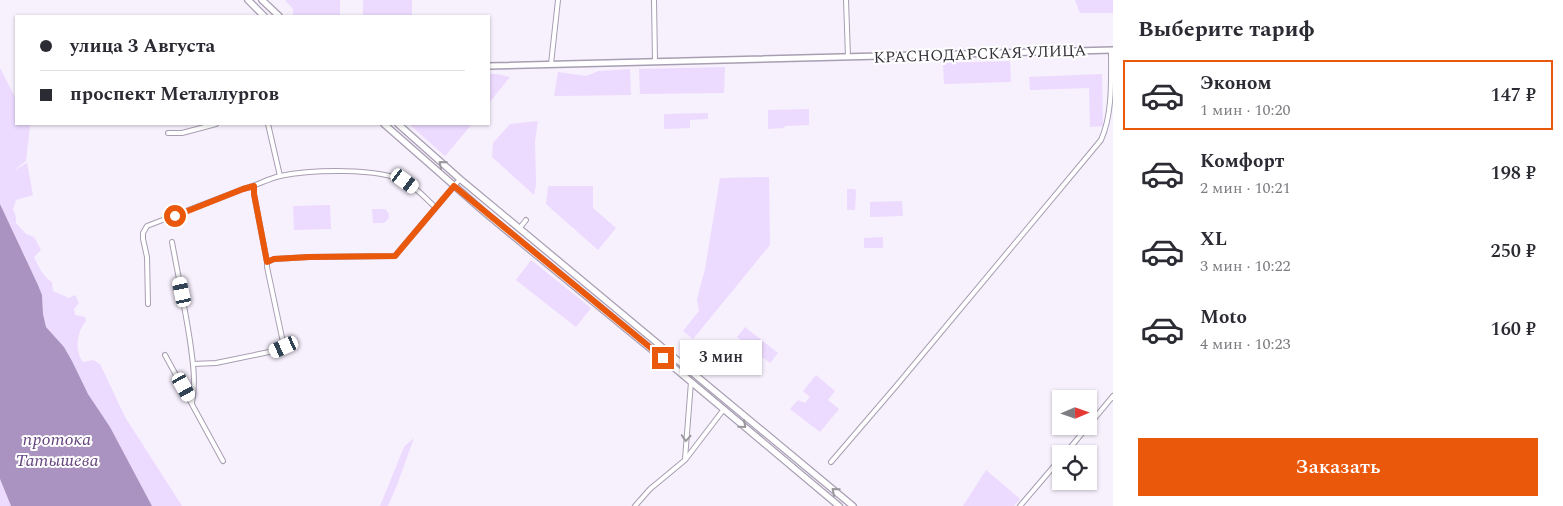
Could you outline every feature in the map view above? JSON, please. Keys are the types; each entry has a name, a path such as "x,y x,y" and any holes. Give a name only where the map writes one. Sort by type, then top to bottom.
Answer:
{"main road":[{"path":"248,0 263,15"},
{"path":"262,0 278,15"},
{"name":"КРАСНОДАРСКАЯ УЛИЦА","path":"490,66 1112,50"},
{"path":"385,125 454,186 839,506"},
{"path":"399,125 460,180 854,506"},
{"path":"724,410 728,402"}],"street":[{"path":"551,64 558,0"},
{"path":"654,0 655,61"},
{"path":"846,0 848,57"},
{"path":"831,462 1101,140 1107,128 1111,102 1112,50"},
{"path":"168,133 182,133 212,125"},
{"path":"268,125 280,176"},
{"path":"148,304 147,257 143,239 143,233 147,226 280,176 303,173 364,171 382,174 405,181 435,207"},
{"path":"267,262 274,259 309,257 395,256 460,180"},
{"path":"193,364 216,362 274,351 284,347 272,295 254,186"},
{"path":"519,229 526,220"},
{"path":"172,242 186,309 193,364 195,390 192,403"},
{"path":"166,355 223,461"},
{"path":"684,460 691,382"},
{"path":"1098,414 1113,396"},
{"path":"635,506 650,489 684,460 724,410"},
{"path":"1072,445 1080,435"},
{"path":"1020,506 1052,469"}],"shaded area":[{"path":"285,0 340,0 340,15 293,15 293,9"},
{"path":"363,0 412,0 412,15 363,15"},
{"path":"1075,0 1113,0 1113,13 1080,13"},
{"path":"1010,61 1011,82 944,84 943,63"},
{"path":"725,67 724,93 640,94 639,69"},
{"path":"0,68 15,97 15,125 30,126 26,161 13,171 27,163 33,195 16,200 13,209 16,223 26,234 34,237 41,250 34,257 43,274 52,282 53,291 69,298 75,295 79,303 74,309 75,315 85,317 86,321 80,330 78,341 80,357 83,362 93,360 100,364 125,417 182,506 152,506 110,427 88,394 64,347 46,327 42,295 0,204"},
{"path":"630,69 631,95 554,96 558,72 586,76 599,71"},
{"path":"490,74 510,77 490,102"},
{"path":"1102,74 1103,126 1090,127 1089,88 1030,90 1029,77"},
{"path":"809,109 809,125 768,129 768,110"},
{"path":"708,113 708,119 690,120 690,128 664,129 664,114"},
{"path":"538,121 535,141 536,184 534,195 492,157 493,143 510,124"},
{"path":"410,125 471,125 445,156"},
{"path":"769,177 770,245 693,339 683,331 699,311 697,299 705,269 720,178"},
{"path":"548,186 593,186 593,208 616,228 598,250 546,204"},
{"path":"847,189 855,189 856,191 855,210 847,209"},
{"path":"902,201 903,216 870,217 870,202"},
{"path":"330,205 331,229 294,230 293,206"},
{"path":"372,209 385,209 389,214 389,218 384,223 373,223"},
{"path":"883,237 883,248 864,248 864,238"},
{"path":"531,260 591,308 576,327 516,280"},
{"path":"745,327 778,353 770,363 737,337"},
{"path":"816,375 835,391 828,400 839,409 820,432 790,409 798,400 805,403 810,397 803,391"},
{"path":"414,438 388,506 380,506 404,447"},
{"path":"986,470 1020,499 1014,506 963,506"},
{"path":"0,479 11,506 0,506"}],"water":[{"name":"протока Татышева","path":"0,204 42,295 46,327 64,347 88,394 110,427 152,506 11,506 0,479"}],"route":[{"path":"175,216 254,186 267,262 274,259 309,257 395,256 454,186 663,358"}]}
